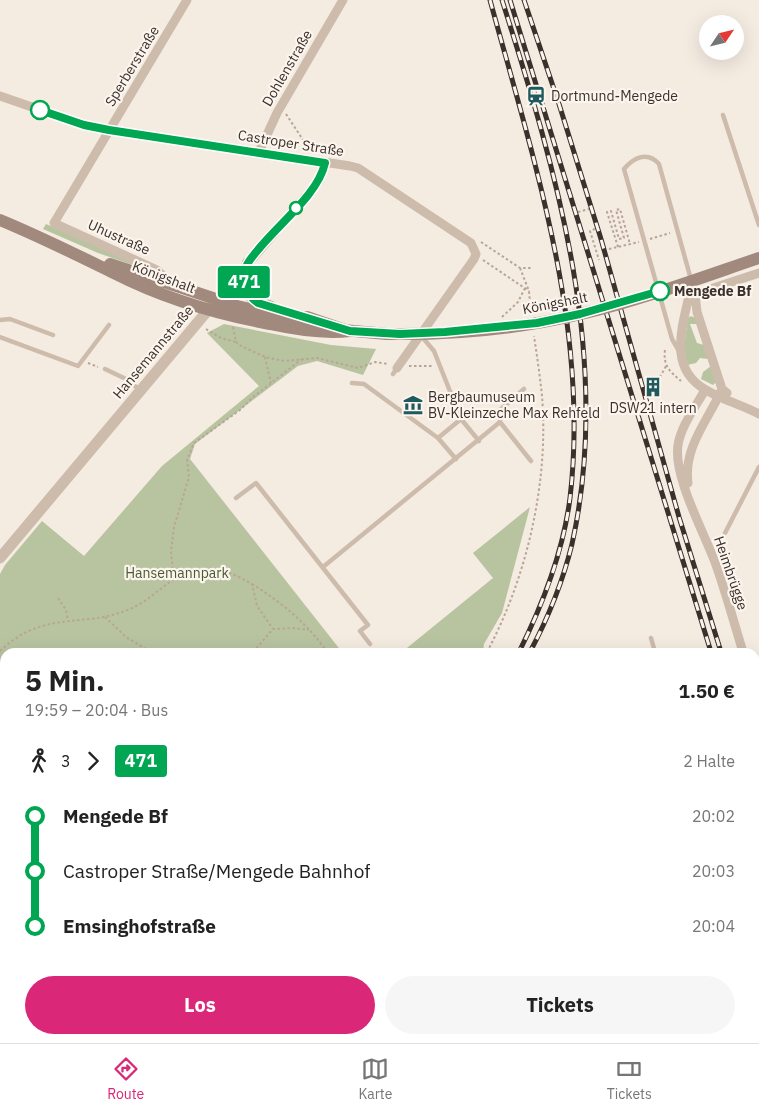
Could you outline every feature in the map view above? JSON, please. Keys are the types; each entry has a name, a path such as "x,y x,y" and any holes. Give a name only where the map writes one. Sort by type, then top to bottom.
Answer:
{"main road":[{"name":"Königshalt","path":"0,220 88,258 275,316 350,331 388,334 490,328 580,314 626,302 759,258"},
{"name":"Königshalt","path":"88,258 114,274 208,310 286,328 330,333 350,331"},
{"path":"248,263 245,286 248,293 258,303 350,331"}],"street":[{"name":"Sperberstraße","path":"54,223 188,0"},
{"name":"Dohlenstraße","path":"259,152 265,135 281,106 343,0"},
{"name":"Castroper Straße","path":"0,96 84,125 358,168 474,241"},
{"name":"Hansemannstraße","path":"0,558 319,181 322,162"},
{"name":"Uhustraße","path":"54,223 157,270 169,282"},
{"path":"395,371 476,254 474,241"},
{"path":"759,273 688,296 680,352 686,373 705,390 721,393 759,414"},
{"path":"695,294 697,312 721,393"},
{"path":"685,312 697,312"},
{"name":"Heimbrügge","path":"705,390 684,427 678,445 681,470 691,504 716,564 742,648"},
{"name":"Heimbrügge","path":"691,504 687,478 688,458 694,442 721,393"}],"lane":[{"path":"723,115 759,226"},
{"path":"680,352 672,339 624,169 631,161 647,156 654,158 659,164 695,294"},
{"path":"0,320 10,319 53,335"},
{"path":"0,337 78,366 109,325"},
{"path":"420,336 430,345 461,419 478,440"},
{"path":"104,369 126,379 141,391"},
{"path":"352,383 364,384 438,438 456,459"},
{"path":"378,395 383,389"},
{"path":"524,389 500,410 500,422 531,460"},
{"path":"438,438 461,419"},
{"path":"323,568 500,422"},
{"path":"725,533 759,467"},
{"path":"236,498 256,482 368,625 360,631 370,644"},
{"path":"651,638 654,648"}],"path":[{"path":"281,106 322,162"},
{"path":"610,249 630,244 620,208 616,210 624,238 621,239"},
{"path":"578,212 589,209"},
{"path":"618,247 607,212 611,211 619,239 621,239 623,246"},
{"path":"595,229 590,231 599,260"},
{"path":"645,240 673,232"},
{"path":"474,241 520,268 532,268"},
{"path":"476,254 529,291"},
{"path":"520,268 529,291 532,315"},
{"path":"498,320 512,309 522,296 524,288"},
{"path":"233,324 236,342"},
{"path":"204,328 221,338 236,342 265,357 284,361 321,358 358,368 380,362 395,371 438,364"},
{"path":"488,648 504,620 517,578 539,484 542,396 534,332"},
{"path":"265,357 271,383"},
{"path":"174,579 171,552 174,527 189,477 187,460 194,444 240,410 302,359"},
{"path":"655,386 666,366"},
{"path":"3,648 27,631 68,620 105,617 139,605 174,579 201,569 220,569 252,584 285,607 310,630 324,648"},
{"path":"252,584 258,606 273,629"},
{"path":"58,598 66,610 68,620"},
{"path":"105,617 126,637 144,648"},
{"path":"256,648 273,629 293,628 310,630"}],"green space":[{"path":"46,224 139,265 139,267 98,253 43,229"},
{"path":"691,316 695,318 697,324 690,324 697,343 704,345 708,359 700,358 696,363 687,365 684,346 688,318"},
{"name":"Hansemannpark","path":"224,324 331,345 376,349 363,375 317,361 298,366 195,444 190,459 339,648 0,648 0,574 5,565 42,521 84,556 162,466 259,386 207,333"},
{"path":"711,366 716,382 713,385 701,379 703,372"},
{"path":"530,507 502,613 484,648 407,648 493,578 473,553"}],"railway":[{"path":"490,0 524,122 554,246 565,309 572,372 574,435 567,518 551,578 521,648"},
{"path":"502,0 542,132 559,200 573,268 582,337 586,406 583,475 572,544 554,599 532,648"},
{"path":"510,0 710,648"},
{"path":"524,0 601,239 679,517 720,648"}],"bus line":[{"name":"471","path":"40,110 84,125 109,130 185,140 325,163 319,181 248,263 244,279 245,286 252,299 258,303 350,331 400,334 445,332 537,323 580,314 660,291"}],"place":[{"name":"Dortmund-Mengede","path":"536,96"},
{"name":"Mengede Bf","path":"660,291"},
{"name":"DSW21 intern","path":"653,387"},
{"name":"Bergbaumuseum BV-Kleinzeche Max Rehfeld","path":"413,405"}]}
